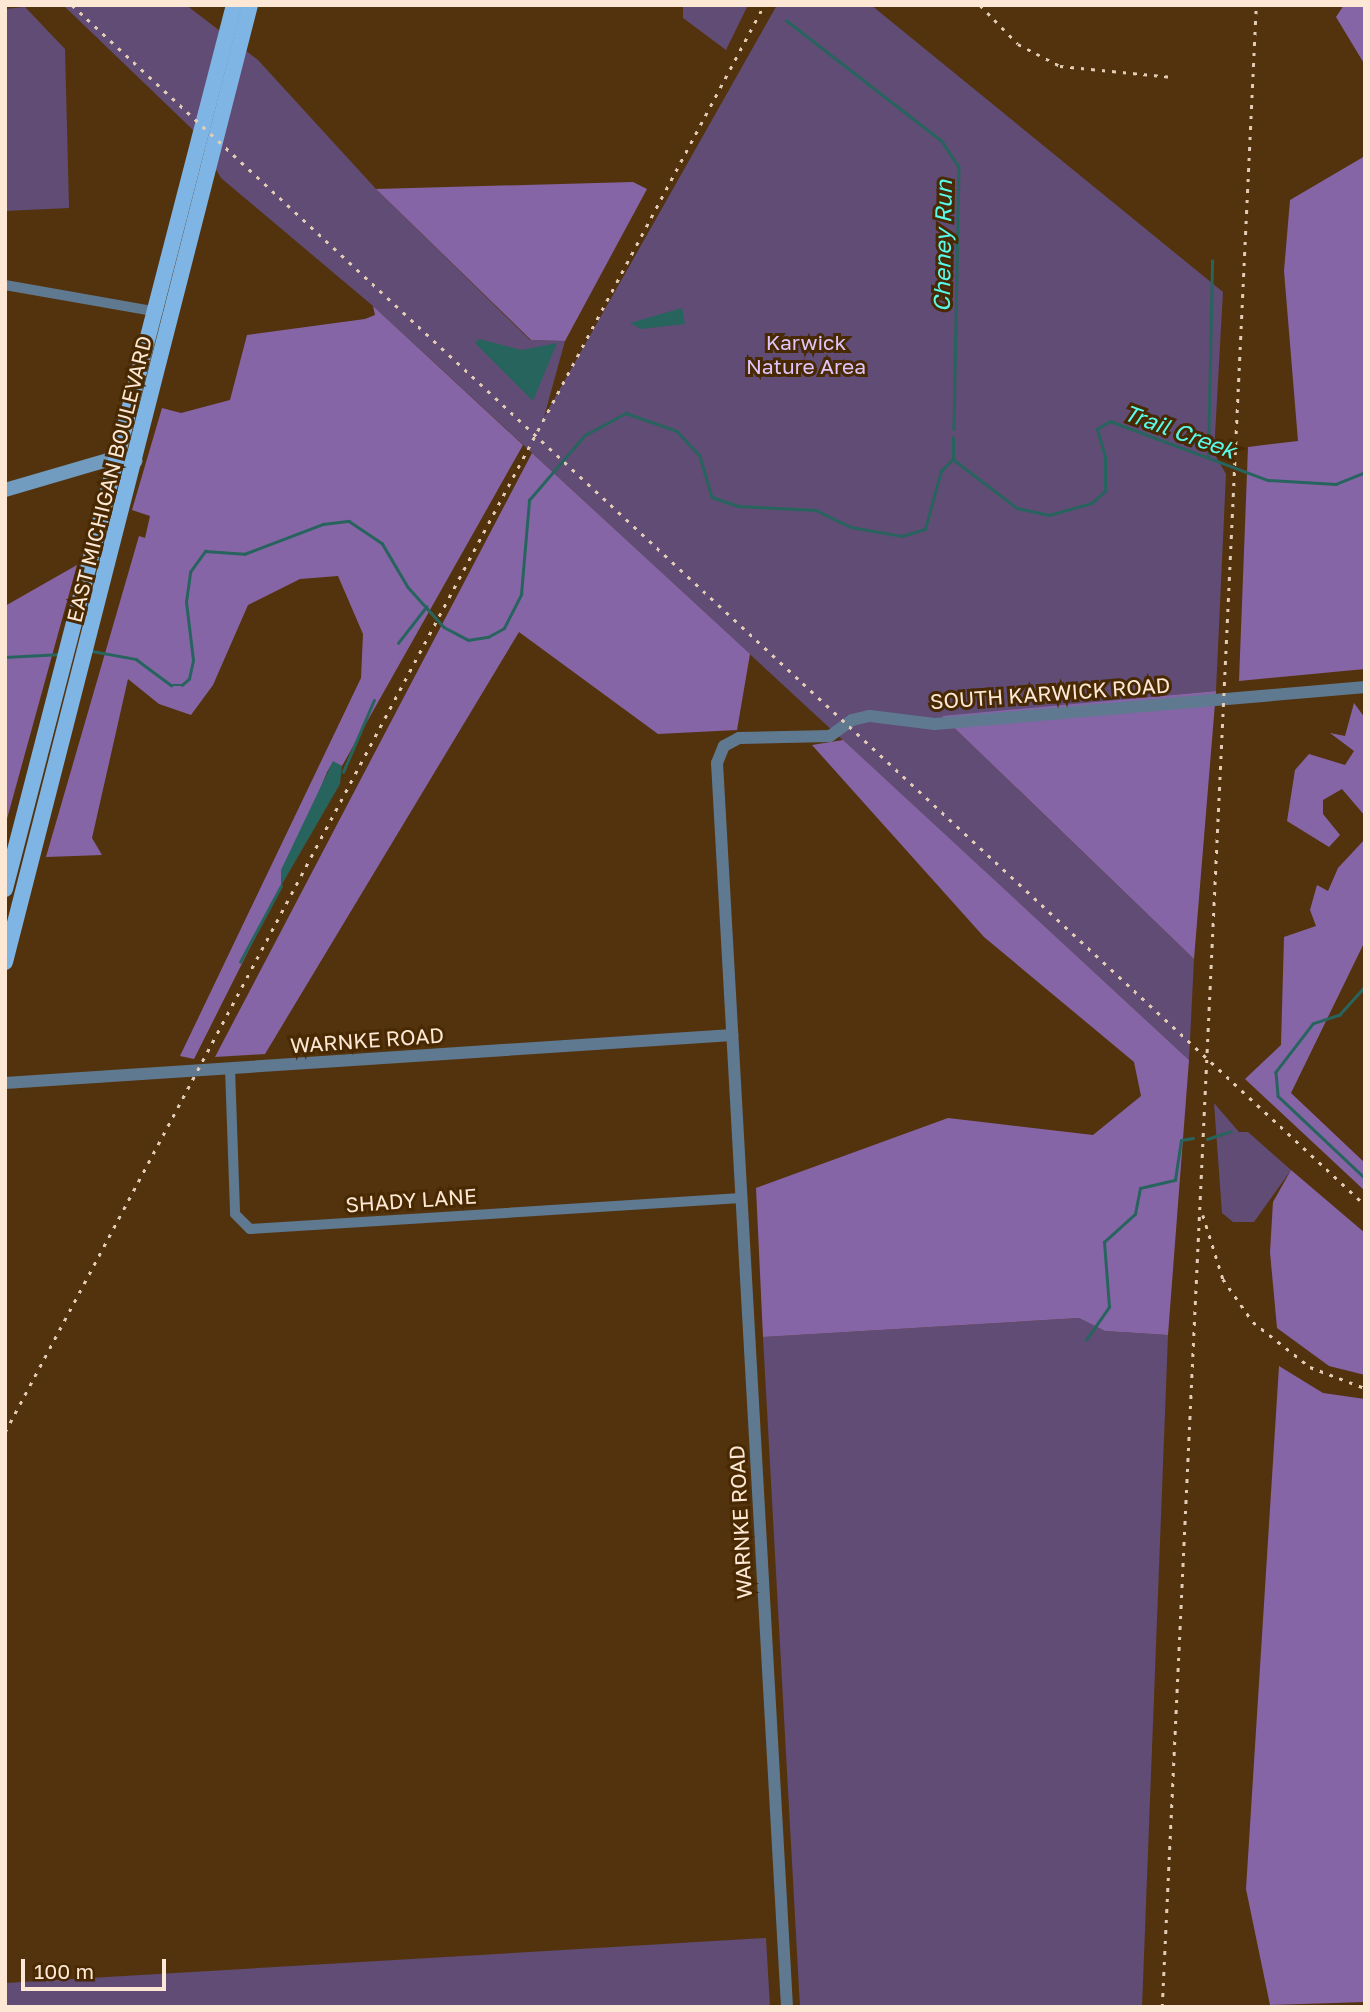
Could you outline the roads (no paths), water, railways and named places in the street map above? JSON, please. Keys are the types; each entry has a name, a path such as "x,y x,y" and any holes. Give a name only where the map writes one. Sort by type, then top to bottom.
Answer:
{"main road":[{"name":"EAST MICHIGAN BOULEVARD","path":"5,962 135,461 164,314 234,5"},
{"name":"EAST MICHIGAN BOULEVARD","path":"5,889 118,457 164,314 250,5"},
{"path":"5,490 118,457 135,461"}],"street":[{"path":"5,285 164,314"},
{"name":"SOUTH KARWICK ROAD","path":"717,763 724,746 739,738 830,736 852,720 870,716 935,724 1365,687"},
{"name":"WARNKE ROAD","path":"717,763 787,2007"},
{"name":"WARNKE ROAD","path":"5,1083 732,1035"},
{"name":"SHADY LANE","path":"230,1068 235,1214 250,1228 741,1198"}],"water":[{"path":"682,308 685,324 641,329 630,323"},
{"path":"479,339 521,350 557,343 533,401 475,343"},
{"path":"333,761 342,766 340,784 281,886 281,870"}],"waterway":[{"name":"Cheney Run","path":"786,20 942,141 959,167 954,429"},
{"path":"1208,456 1212,261"},
{"name":"Trail Creek","path":"92,651 136,659 171,685 182,685 189,679 193,660 186,602 190,572 205,551 244,554 323,524 349,521 382,543 408,587 444,627 468,640 488,637 504,628 521,594 529,500 585,435 626,413 677,431 700,456 712,497 738,506 816,510 851,527 902,536 925,529 941,471 953,459 1017,508 1049,515 1092,503 1105,491 1105,457 1097,429 1110,421 1268,480 1336,484 1365,472"},
{"name":"Cheney Run","path":"953,438 953,459"},
{"path":"398,643 426,607"},
{"name":"Trail Creek","path":"5,657 61,654"},
{"path":"343,772 374,700"},
{"path":"240,962 281,886"},
{"path":"1365,987 1340,1015 1313,1024 1276,1072 1278,1096 1365,1178"},
{"path":"1207,1139 1231,1131"},
{"path":"1086,1340 1109,1307 1104,1242 1135,1214 1140,1188 1175,1180 1181,1140 1193,1138"}],"railway":[{"path":"72,5 1365,1205"},
{"path":"5,1432 764,5"},
{"path":"980,5 1018,44 1060,66 1172,77"},
{"path":"1162,2007 1256,5"},
{"path":"1203,1215 1223,1279 1253,1322 1310,1367 1365,1388"}],"park label":[{"name":"Karwick Nature Area","path":"806,354"}]}
